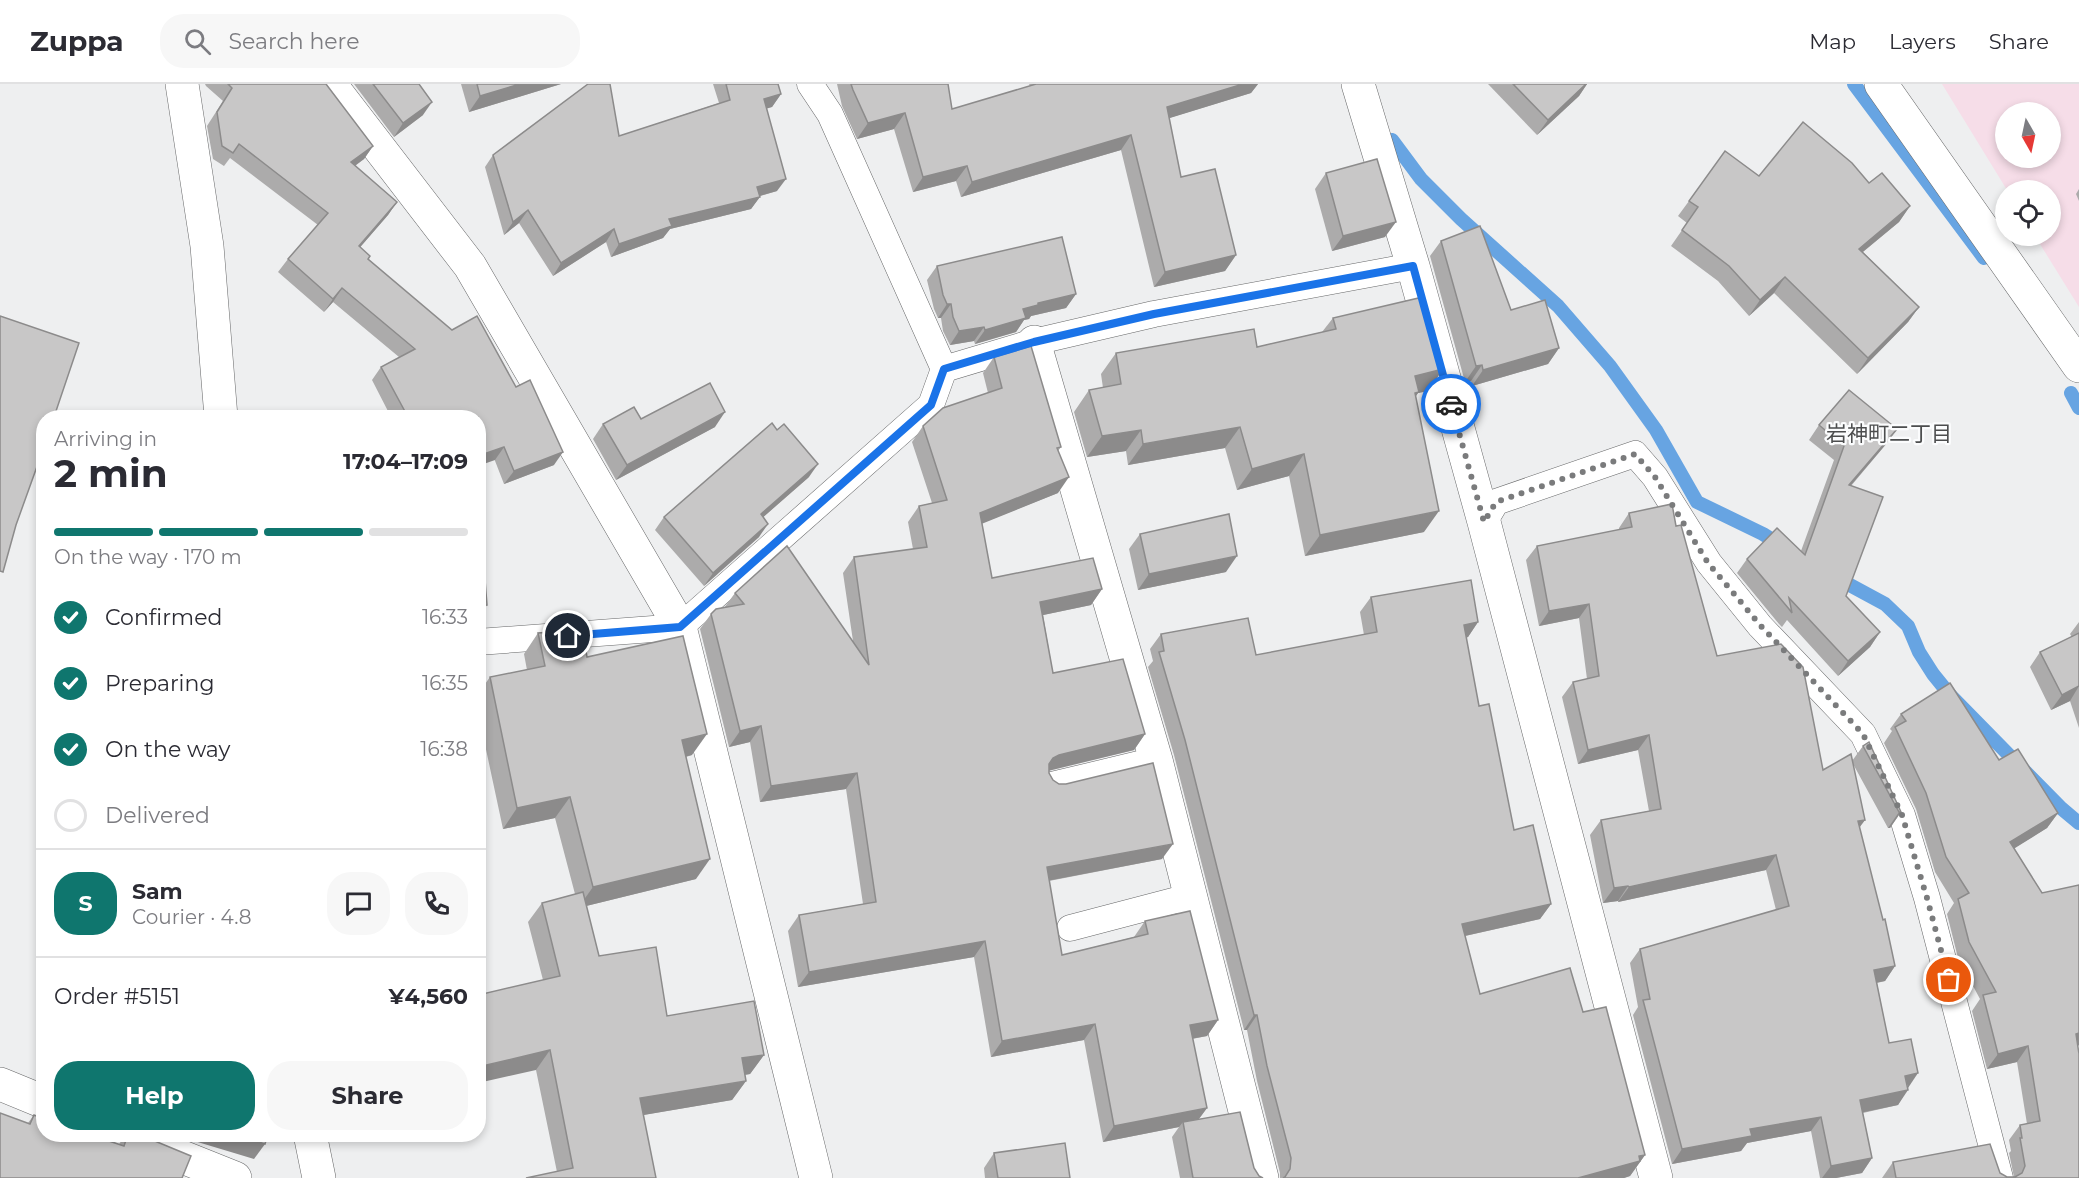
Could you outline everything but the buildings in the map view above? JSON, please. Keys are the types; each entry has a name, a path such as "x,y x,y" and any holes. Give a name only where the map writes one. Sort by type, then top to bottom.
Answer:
{"street":[{"path":"182,84 207,246 220,410"},
{"path":"330,84 470,266 680,627 816,1178"},
{"path":"1358,84 1413,266 1484,522 1656,1178"},
{"path":"1881,84 2079,366"},
{"path":"1034,342 1156,760 1262,1178"},
{"path":"0,1084 36,1099"},
{"path":"144,1142 235,1178"},
{"path":"312,1142 319,1178"}],"lane":[{"path":"486,641 680,627 931,405 944,369 830,114 810,84"},
{"path":"944,369 1034,342 1154,314 1413,266"},
{"path":"1484,522 1496,502 1635,454 1655,477 1714,570 1761,626 1863,734 1902,815 1927,898 2000,1178"},
{"path":"1052,785 1156,760"},
{"path":"1070,928 1192,896"}],"shaded area":[{"path":"1942,84 2079,84 2079,307 2041,246 2061,246 2061,180 2001,180"}],"waterway":[{"path":"1854,84 1984,258"},
{"path":"1392,140 1421,179 1461,219 1558,306 1610,366 1656,430 1697,502 1763,534 1782,546"},
{"path":"2071,393 2079,408"},
{"path":"1835,577 1885,604 1908,626 1919,652 1950,695 2061,808 2079,823"}],"way so far":[{"path":"1451,404 1484,522 1496,502 1635,454 1649,470 1708,563 1761,626 1863,734 1902,815 1949,980"}],"district":[{"name":"岩神町二丁目","path":"1889,433"}],"route":[{"path":"568,636 680,627 931,405 944,369 1034,342 1154,314 1413,266 1451,404"}]}
